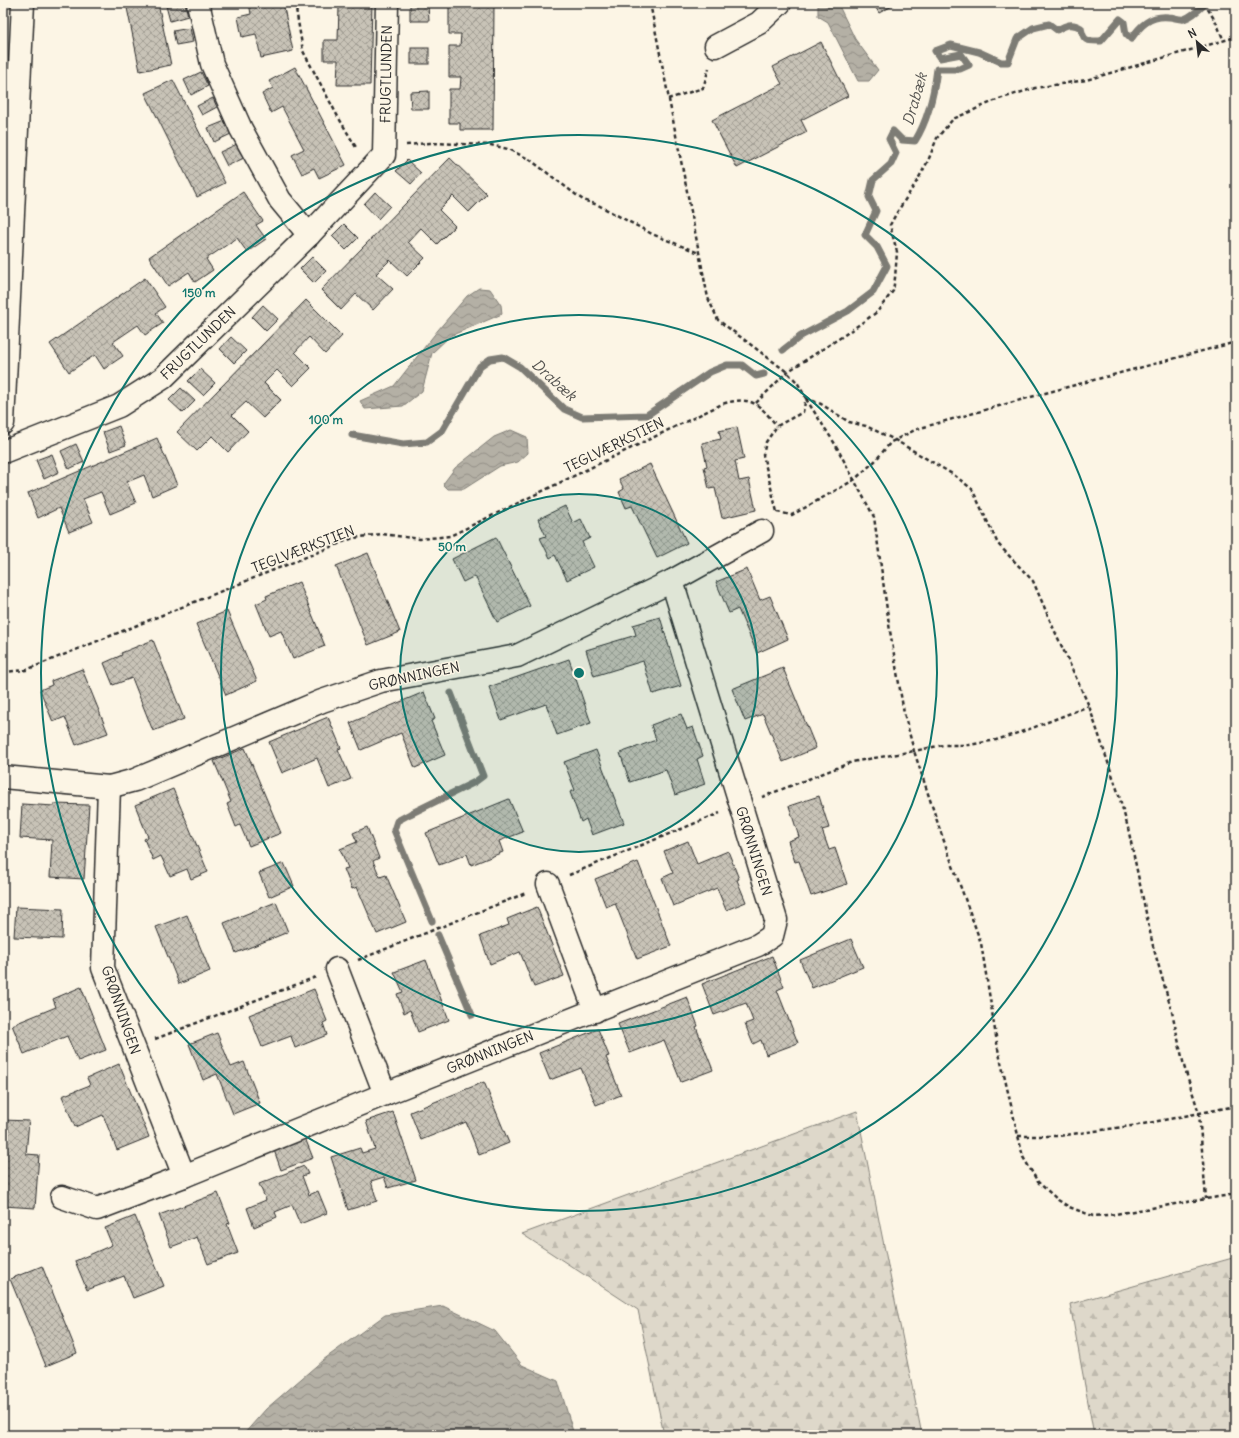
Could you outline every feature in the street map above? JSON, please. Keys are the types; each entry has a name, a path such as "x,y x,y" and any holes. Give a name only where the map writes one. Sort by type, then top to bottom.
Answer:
{"street":[{"path":"3,423 23,3"},
{"path":"198,3 212,64 241,129 280,200 310,235"},
{"name":"FRUGTLUNDEN","path":"3,452 119,406 164,378 310,235 384,155 387,3"},
{"path":"716,46 759,23 780,3"},
{"name":"GRØNNINGEN","path":"3,777 109,787 135,780 322,701 381,681 517,656 672,581 762,531"},
{"name":"GRØNNINGEN","path":"62,1197 98,1209 184,1176 758,945 772,936 776,920 672,581"},
{"name":"GRØNNINGEN","path":"109,787 103,968 184,1176"},
{"path":"548,884 595,1011"},
{"path":"337,969 385,1094"}],"path":[{"path":"295,3 303,51 337,115 370,170"},
{"path":"650,3 708,298 718,320 787,372 797,382 835,444 874,517 904,713 914,751 943,745 970,745 996,740 1027,730 1089,706"},
{"path":"1204,3 1216,22 1224,41"},
{"path":"777,426 762,407 756,403 787,372 877,312 893,291 897,252 890,225 917,181 938,138 953,119 999,99 1035,88 1086,80 1236,38"},
{"path":"668,99 703,88 716,46"},
{"path":"384,147 430,143 491,145 508,149 529,159 583,200 598,205 652,234 699,253"},
{"path":"777,512 792,515 854,480 875,462 891,442 917,429 1236,342"},
{"path":"806,398 821,404 849,422 866,426 894,440 954,476 972,489 998,544 1033,580 1089,706 1118,792 1128,828 1153,946 1172,1012 1184,1066 1199,1113 1206,1199"},
{"path":"777,512 764,455 766,442 777,426 803,412 806,398"},
{"name":"TEGLVÆRKSTIEN","path":"3,672 26,670 353,538 382,534 420,539 450,536 722,404 735,400 756,403"},
{"path":"762,531 777,512"},
{"path":"1018,1136 1058,1136 1138,1125 1236,1106"}],"shaded area":[{"path":"3,3 13,3 3,206"}],"green space":[{"path":"857,1111 922,1435 664,1435 638,1310 522,1234"},
{"path":"1236,1257 1236,1435 1094,1435 1070,1304"}],"water":[{"path":"818,3 838,4 855,39 878,70 869,81 858,81 828,22 818,16"},
{"path":"479,288 490,289 501,305 502,314 450,336 432,353 422,391 403,406 365,409 360,401 394,386 467,296"},
{"path":"511,430 527,437 528,453 518,462 500,466 464,489 448,489 443,484 455,468 494,437"},
{"path":"443,1306 495,1331 522,1365 558,1381 574,1435 358,1435 354,1427 345,1435 243,1435 266,1409 323,1360 385,1315"}],"building":[{"path":"126,3 158,3 171,65 140,71"},
{"path":"185,3 188,16 170,21 166,6"},
{"path":"249,3 283,3 293,51 261,58 256,34 242,37 238,17 251,14"},
{"path":"327,3 372,3 370,85 337,85 338,60 324,60 324,40 338,40 339,7 327,6"},
{"path":"449,3 494,3 493,130 460,130 460,123 449,123 449,89 460,89 461,77 449,77 449,46 460,46 461,34 449,34"},
{"path":"873,3 898,3 879,13"},
{"path":"428,4 429,21 410,21 410,5"},
{"path":"190,28 193,42 176,45 173,31"},
{"path":"821,42 848,96 801,120 807,132 737,168 712,120 782,84 773,67"},
{"path":"411,48 429,48 429,64 411,64"},
{"path":"295,67 346,165 319,178 314,168 302,174 292,155 304,149 282,107 271,113 262,94 273,88 269,81"},
{"path":"201,72 208,86 191,95 184,80"},
{"path":"173,80 225,183 197,197 145,93"},
{"path":"429,91 429,109 411,109 410,92"},
{"path":"213,98 217,107 202,115 197,106"},
{"path":"225,121 231,134 214,142 208,128"},
{"path":"237,144 244,158 227,166 220,152"},
{"path":"450,158 487,194 469,212 453,196 439,210 455,226 437,244 421,228 408,242 425,258 407,276 390,260 376,274 393,289 373,310 356,294 341,310 321,290"},
{"path":"407,160 421,173 411,184 396,171"},
{"path":"243,192 263,221 256,225 266,239 247,252 237,238 206,259 213,270 195,282 189,272 168,286 149,257"},
{"path":"375,192 390,206 378,219 364,204"},
{"path":"344,224 358,238 346,250 332,236"},
{"path":"312,257 326,271 314,283 300,269"},
{"path":"145,278 165,307 156,313 163,323 145,335 138,325 113,342 123,356 104,369 95,355 69,372 50,344"},
{"path":"306,300 342,336 325,354 309,337 295,352 311,368 293,386 277,370 264,383 281,400 263,418 246,402 232,415 248,431 228,452 212,436 197,451 177,432"},
{"path":"263,305 278,319 266,331 252,317"},
{"path":"231,337 246,351 234,363 220,349"},
{"path":"200,369 215,383 203,395 188,381"},
{"path":"181,388 195,401 183,413 169,400"},
{"path":"119,426 126,445 110,451 103,432"},
{"path":"737,427 744,459 735,461 739,481 749,479 756,510 722,518 715,488 709,489 704,467 707,466 702,443 721,439 719,431"},
{"path":"157,438 177,485 152,496 144,475 127,482 136,503 110,514 101,492 83,499 93,522 69,532 59,508 38,518 28,493"},
{"path":"76,444 84,462 69,469 61,451"},
{"path":"52,454 59,472 44,479 36,460"},
{"path":"650,464 687,543 657,558 632,506 626,508 619,492 624,489 619,479"},
{"path":"565,506 573,523 581,519 590,538 582,542 594,567 567,580 555,555 550,558 540,538 546,536 538,519"},
{"path":"496,537 530,606 497,622 475,576 463,582 452,559"},
{"path":"368,553 400,632 368,645 336,566"},
{"path":"747,569 760,600 770,596 788,639 757,653 738,609 729,613 716,582"},
{"path":"299,582 325,646 293,659 281,631 269,636 256,604 267,599 266,596"},
{"path":"227,611 257,681 226,695 196,624"},
{"path":"660,617 681,686 653,694 643,661 594,676 586,650 636,635 633,625"},
{"path":"153,640 184,719 153,731 132,678 113,685 104,663 122,655 121,653"},
{"path":"569,659 591,723 557,735 546,704 501,720 489,687"},
{"path":"783,668 816,748 783,762 763,714 745,721 732,689"},
{"path":"82,669 108,733 76,745 65,717 53,722 40,690 52,685 51,681"},
{"path":"424,692 435,719 431,721 445,755 415,768 401,733 361,750 350,723"},
{"path":"681,714 687,729 693,727 703,756 697,759 705,784 675,795 666,770 630,782 620,753 656,740 651,725"},
{"path":"328,717 341,748 338,749 351,779 329,788 317,758 282,773 269,742"},
{"path":"245,748 281,833 249,846 240,825 236,827 227,804 231,802 214,761"},
{"path":"596,750 624,823 592,835 586,819 581,822 570,792 575,790 564,762"},
{"path":"173,789 208,872 191,879 187,869 170,876 161,856 153,860 144,839 148,837 135,805"},
{"path":"819,796 829,828 822,830 829,850 835,848 847,884 811,896 799,861 795,862 788,841 799,837 789,806"},
{"path":"509,799 523,832 499,841 503,852 471,865 467,854 439,865 426,833"},
{"path":"22,804 54,806 54,804 89,805 84,879 50,877 52,840 20,838"},
{"path":"367,827 379,858 373,861 380,877 386,875 406,922 377,934 357,887 352,889 344,869 348,868 340,849 357,842 353,833"},
{"path":"688,841 697,864 728,851 746,902 726,910 717,888 673,906 662,878 673,873 664,851"},
{"path":"638,862 671,946 637,959 615,903 606,907 595,879"},
{"path":"284,863 294,886 269,897 259,873"},
{"path":"276,902 288,932 236,953 224,923"},
{"path":"16,907 63,909 62,939 14,937"},
{"path":"537,907 564,976 534,987 520,952 490,964 480,936 509,925 507,919"},
{"path":"187,915 210,971 179,984 156,927"},
{"path":"851,939 863,967 812,988 800,960"},
{"path":"772,956 784,987 777,990 798,1043 766,1055 761,1040 753,1044 745,1024 753,1021 746,1003 714,1015 702,984"},
{"path":"426,960 449,1020 418,1032 410,1010 404,1013 397,994 403,992 394,972"},
{"path":"81,987 106,1050 78,1061 67,1036 24,1054 12,1025 56,1007 53,999"},
{"path":"314,989 327,1021 323,1023 327,1035 295,1048 291,1036 262,1047 249,1015"},
{"path":"687,997 698,1026 696,1027 713,1070 681,1082 664,1040 630,1053 618,1024"},
{"path":"598,1029 609,1056 606,1057 621,1095 596,1105 581,1068 550,1080 539,1053"},
{"path":"217,1033 231,1067 244,1062 260,1103 233,1114 217,1074 203,1080 189,1044"},
{"path":"119,1064 149,1137 117,1150 103,1115 75,1127 62,1096 90,1085 87,1078"},
{"path":"484,1082 509,1143 479,1155 466,1122 421,1140 410,1112"},
{"path":"393,1112 416,1180 388,1188 384,1177 371,1181 377,1201 348,1210 331,1157 360,1148 362,1153 375,1149 366,1121"},
{"path":"3,1120 29,1121 26,1154 39,1155 35,1208 3,1206 6,1154 3,1153"},
{"path":"305,1138 313,1158 281,1170 274,1150"},
{"path":"304,1166 308,1174 302,1176 309,1195 318,1191 327,1213 300,1224 292,1205 275,1212 277,1217 254,1227 247,1208 266,1200 259,1184"},
{"path":"218,1193 230,1223 227,1224 238,1253 208,1264 197,1237 171,1247 159,1215"},
{"path":"135,1216 164,1286 133,1298 124,1276 87,1290 75,1261 112,1245 105,1228"},
{"path":"42,1266 77,1353 46,1366 10,1279"}],"waterway":[{"name":"Drabæk","path":"783,350 801,336 848,311 873,292 887,266 877,247 865,235 876,211 869,197 873,180 891,164 896,153 889,139 893,131 902,140 915,141 924,124 930,106 937,69 960,69 969,65 961,54 940,58 935,51 951,45 979,52 1001,62 1008,62 1017,39 1033,28 1049,24 1057,30 1066,26 1075,25 1081,28 1083,36 1086,40 1101,41 1120,19 1124,22 1126,34 1131,39 1146,22 1162,17 1184,19 1199,10 1206,3"},
{"name":"Drabæk","path":"352,435 403,444 427,442 442,431 480,366 490,359 503,357 520,367 564,409 582,417 647,415 710,372 727,365 742,365 756,376 764,374"},
{"path":"432,921 394,830 397,821 475,782 483,776 451,693"},
{"path":"438,935 472,1015"}]}
